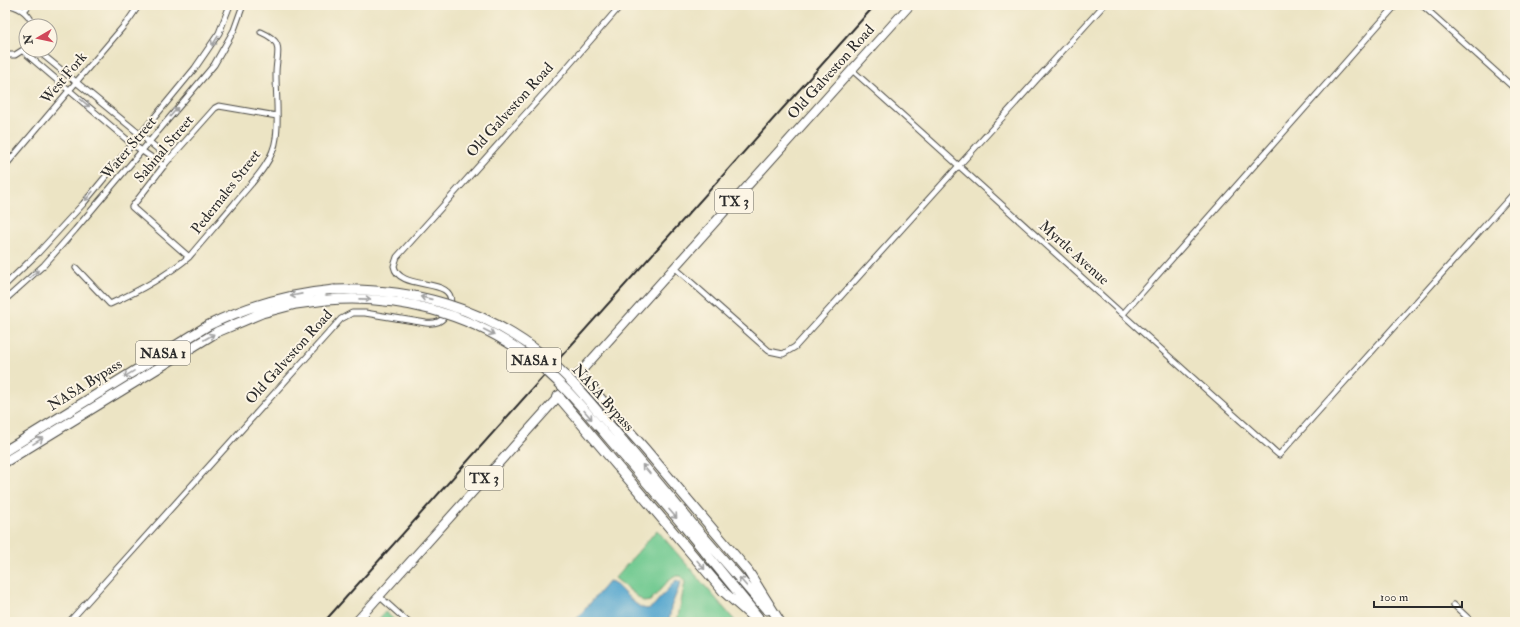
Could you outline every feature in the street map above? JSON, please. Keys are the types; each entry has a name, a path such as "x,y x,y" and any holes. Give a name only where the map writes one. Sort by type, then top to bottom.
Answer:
{"highway":[{"name":"NASA Bypass","path":"5,451 209,325 222,318 248,308 274,299 305,293 334,290 389,291 435,300 472,314 512,334 545,357 574,384 686,522 763,622"},
{"name":"NASA Bypass","path":"5,462 217,332 262,313 296,304 326,300 374,299 417,306 463,320 489,332 514,346 549,373 572,396 779,622"},
{"path":"578,374 646,449 748,571 779,622"},
{"path":"558,396 724,592 758,622"},
{"path":"623,474 624,462 628,455 646,449"}],"main road":[{"name":"Old Galveston Road","path":"356,622 910,5"}],"street":[{"path":"8,5 17,7 24,11 30,18"},
{"path":"24,11 29,5"},
{"name":"West Fork","path":"5,166 128,21 139,5"},
{"name":"Water Street","path":"14,292 6,284 38,253 83,204 209,50 219,33 230,5"},
{"name":"Water Street","path":"5,300 44,265 55,253 214,65 234,30 244,5"},
{"name":"Old Galveston Road","path":"69,622 341,319 348,315 357,313 385,315 431,323 436,323 444,319 451,303 448,294 437,286 405,280 399,276 394,266 397,257 621,5"},
{"path":"674,267 769,351 783,354 795,346 1104,5"},
{"path":"1123,314 1396,5"},
{"path":"1422,5 1515,89"},
{"name":"Pedernales Street","path":"76,268 110,304 124,298 178,266 189,257 266,163 273,150 276,139 276,85 278,51 274,38 261,32"},
{"path":"5,56 18,53"},
{"path":"33,58 132,144 164,166"},
{"path":"47,58 170,159"},
{"name":"Myrtle Avenue","path":"852,70 1123,314 1151,342 1279,455 1515,192"},
{"name":"Sabinal Street","path":"189,257 132,207 164,166 215,108 219,106 277,116"},
{"path":"379,596 408,622"},
{"path":"1454,605 1472,622"}],"green space":[{"path":"657,530 736,622 677,622 685,582 681,576 674,576 650,601 644,602 615,578"},
{"path":"385,612 397,622 376,622"}],"water":[{"path":"676,580 681,582 671,607 669,622 574,622 609,581 613,582 636,604 648,609 655,604"}],"railway":[{"path":"324,622 875,5"}]}
